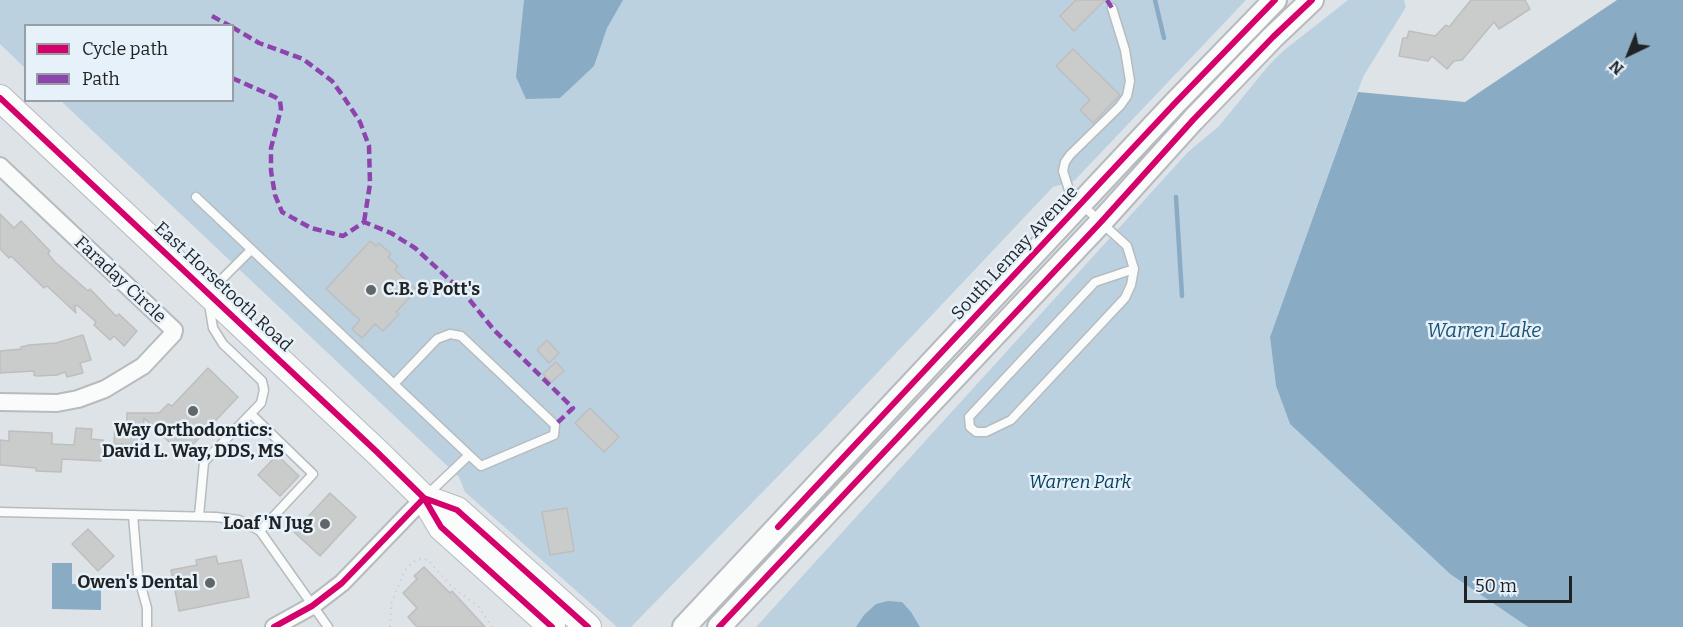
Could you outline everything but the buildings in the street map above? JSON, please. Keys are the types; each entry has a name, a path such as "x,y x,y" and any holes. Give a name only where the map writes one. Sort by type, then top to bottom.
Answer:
{"main road":[{"name":"South Lemay Avenue","path":"684,627 1275,0"},
{"path":"719,627 1241,70 1312,0"},
{"name":"East Horsetooth Road","path":"0,98 424,498 441,527 552,627"},
{"name":"East Horsetooth Road","path":"424,498 457,510 588,627"}],"street":[{"name":"Faraday Circle","path":"0,166 174,330 174,334 143,366 105,389 78,399 57,403 0,402"},
{"path":"274,627 312,606 359,567 424,498"}],"lane":[{"path":"1112,8 1125,50 1130,81 1127,96 1065,162 1064,179 1069,190 1081,204 1127,246 1134,269 1131,285 1125,298 1011,420 986,432 976,432 970,426 969,417 1095,282 1134,269"},
{"path":"195,197 481,466 555,435 555,425 461,336 450,334 437,339 394,384"},
{"path":"199,516 204,462 261,403 264,390 262,381 223,344 213,328 207,293 253,252"},
{"path":"251,414 313,474 260,531"},
{"path":"424,498 469,455"},
{"path":"0,512 199,516 239,520 260,531 328,627"},
{"path":"133,515 138,575 147,608 147,627"}],"path":[{"path":"1396,0 1385,8 1366,35 1347,70 1288,233 1264,305 1260,386 1283,435 1332,487 1413,560 1507,627"},
{"path":"318,260 341,235"},
{"path":"253,252 281,253 318,260 339,275"},
{"path":"390,627 392,604 405,572 412,562 421,558 428,560 451,586 479,607 492,627"}],"green space":[{"path":"0,0 1246,0 1074,181 1053,187 827,426 631,627 617,627 465,492 459,477 62,102 234,102 234,24 24,24 24,67 0,44"},
{"name":"Warren Park","path":"1348,0 1404,0 1406,7 1363,77 1270,337 1276,386 1290,424 1450,574 1528,627 756,627 1188,152 1219,126 1269,65 1283,51"}],"water":[{"path":"524,0 623,0 607,28 594,66 560,98 526,99 516,77"},
{"name":"Warren Lake","path":"1617,0 1683,0 1683,627 1528,627 1450,574 1290,424 1276,386 1270,337 1358,92 1465,102"},
{"path":"52,563 72,563 72,584 101,585 101,610 52,609"},
{"path":"888,601 902,602 920,627 856,627 864,615 876,604"}],"waterway":[{"path":"1155,0 1164,38"},
{"path":"1176,197 1182,296"}],"marked path":[{"path":"1107,0 1112,8"},
{"path":"212,16 226,24"},
{"path":"234,28 259,43 303,59 332,81 343,96 360,122 369,146 370,184 364,222"},
{"path":"234,79 280,101 281,109 271,148 271,171 275,195 282,212 311,228 343,236 364,222 391,233 415,248 464,293 494,330 573,408 555,425"}],"cycle path":[{"path":"778,527 1175,103 1275,0"},
{"path":"719,627 1101,222 1193,120 1312,0"},
{"path":"0,98 377,452 424,498 441,527 552,627"},
{"path":"424,498 457,510 588,627"},
{"path":"274,627 312,606 342,583 424,498"}],"place":[{"name":"C.B. & Pott's","path":"371,290"},
{"name":"Way Orthodontics: David L. Way, DDS, MS","path":"193,411"},
{"name":"Loaf 'N Jug","path":"325,524"},
{"name":"Owen's Dental","path":"210,583"}]}
